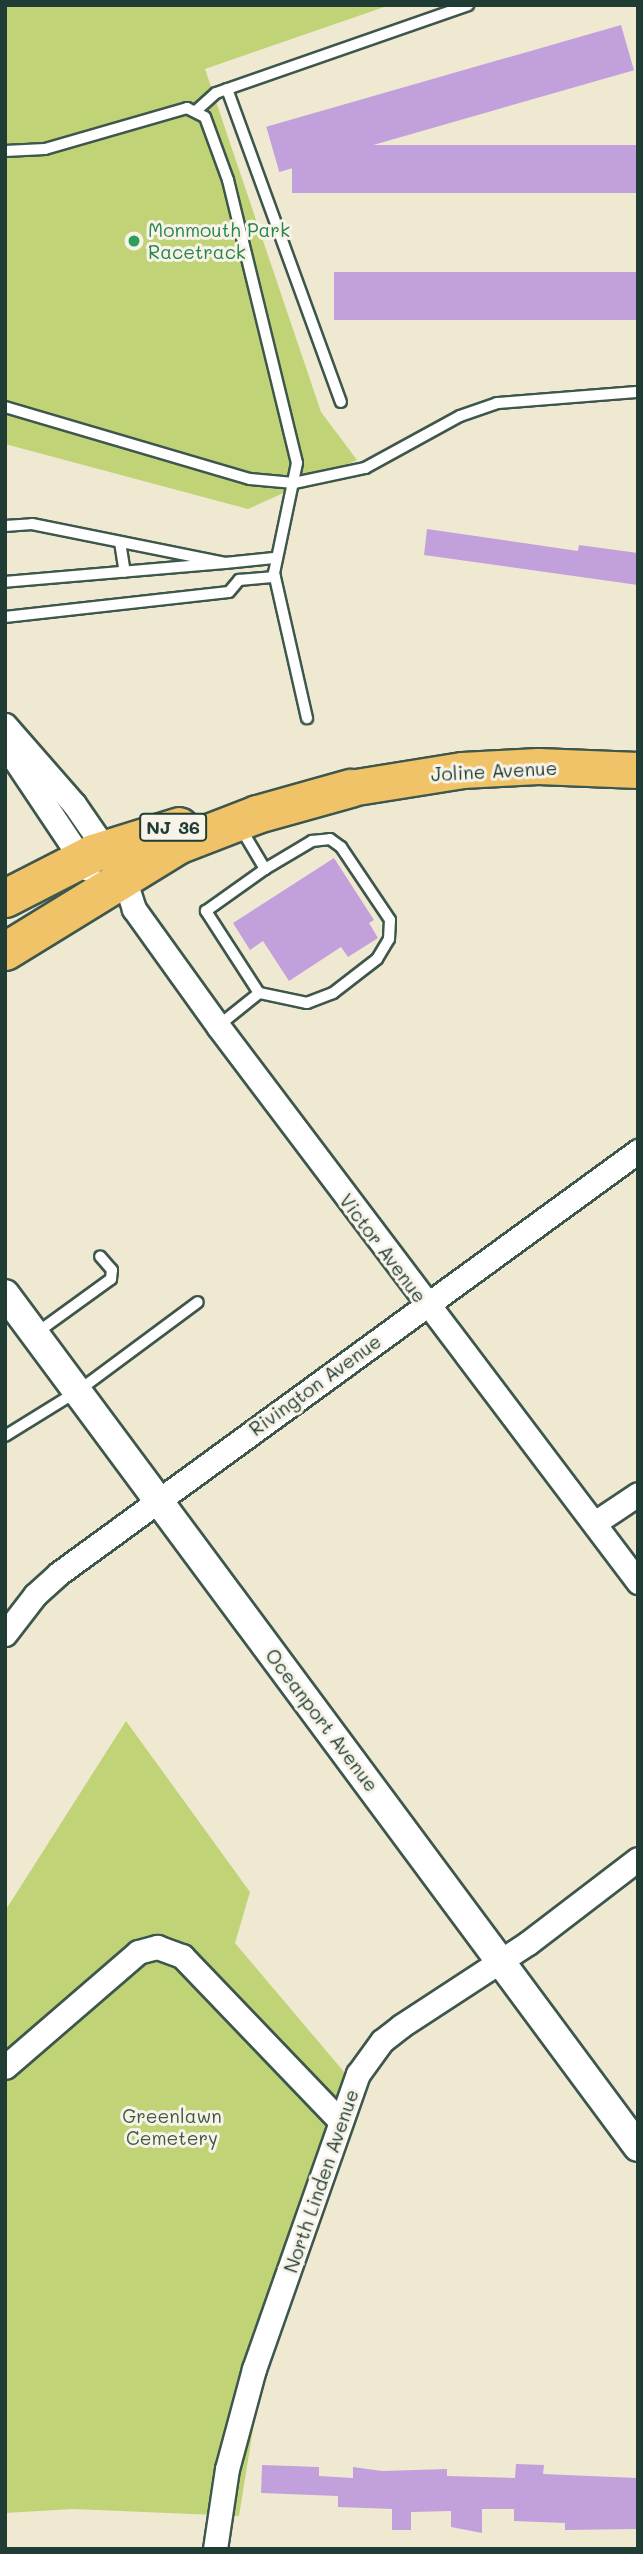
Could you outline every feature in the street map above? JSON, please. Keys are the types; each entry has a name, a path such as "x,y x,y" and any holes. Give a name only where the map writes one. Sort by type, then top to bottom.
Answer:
{"highway":[{"name":"NJ 36","path":"5,951 109,876 239,807 350,788"},
{"name":"NJ 36","path":"5,898 109,876 237,821 350,788"}],"main road":[{"name":"Joline Avenue","path":"350,788 462,770 538,766 638,770"}],"street":[{"name":"Victor Avenue","path":"5,725 74,804 109,876"},
{"name":"Victor Avenue","path":"5,745 109,876 425,1304 596,1522 638,1582"},
{"name":"Rivington Avenue","path":"5,1634 28,1602 58,1574 638,1151"},
{"name":"Oceanport Avenue","path":"5,1294 638,2147"},
{"path":"596,1522 638,1494"},
{"name":"North Linden Avenue","path":"215,2549 237,2426 339,2120 358,2074 382,2041 500,1961 638,1859"},
{"path":"5,2067 138,1952 157,1947 181,1956 339,2120"}],"lane":[{"path":"197,110 227,89 468,5"},
{"path":"227,89 341,401"},
{"path":"5,151 46,149 179,109 197,110 205,117 228,180 297,463 274,558 275,577 307,718"},
{"path":"5,407 250,479 294,483 365,468 460,416 497,403 638,392"},
{"path":"5,519 225,563"},
{"path":"5,526 32,524"},
{"path":"120,541 125,572"},
{"path":"5,582 274,558"},
{"path":"237,562 239,580"},
{"path":"5,617 229,592 239,580 275,577"},
{"path":"237,821 265,869"},
{"path":"330,839 341,847 388,913 389,939 377,959 333,993 307,1003 259,993 206,911 265,869 312,841 330,839"},
{"path":"218,1026 259,993"},
{"path":"35,1335 111,1279 112,1270 100,1256"},
{"path":"5,1436 78,1391 198,1302"}],"green space":[{"name":"Monmouth Park Racetrack","path":"5,5 390,5 205,69 321,412 357,460 248,509 5,444"},
{"name":"Greenlawn Cemetery","path":"126,1721 250,1892 235,1943 361,2092 262,2374 239,2516 73,2509 5,2513 5,1911"}],"building":[{"path":"621,25 634,70 279,172 266,127"},
{"path":"292,145 638,145 638,193 292,193"},
{"path":"334,272 638,272 638,320 334,320"},
{"path":"427,529 578,551 579,545 638,553 638,585 424,555"},
{"path":"334,858 374,920 369,923 378,938 348,957 341,947 289,981 263,941 250,950 233,923"},
{"path":"516,2464 544,2465 543,2474 637,2478 637,2529 565,2530 565,2523 514,2521 514,2509 482,2509 482,2533 451,2527 451,2511 411,2512 411,2530 392,2530 392,2509 338,2507 338,2496 261,2493 262,2465 319,2467 319,2476 353,2478 353,2467 382,2471 447,2469 447,2476 515,2478"}],"place":[{"name":"Monmouth Park Racetrack","path":"134,241"}]}
